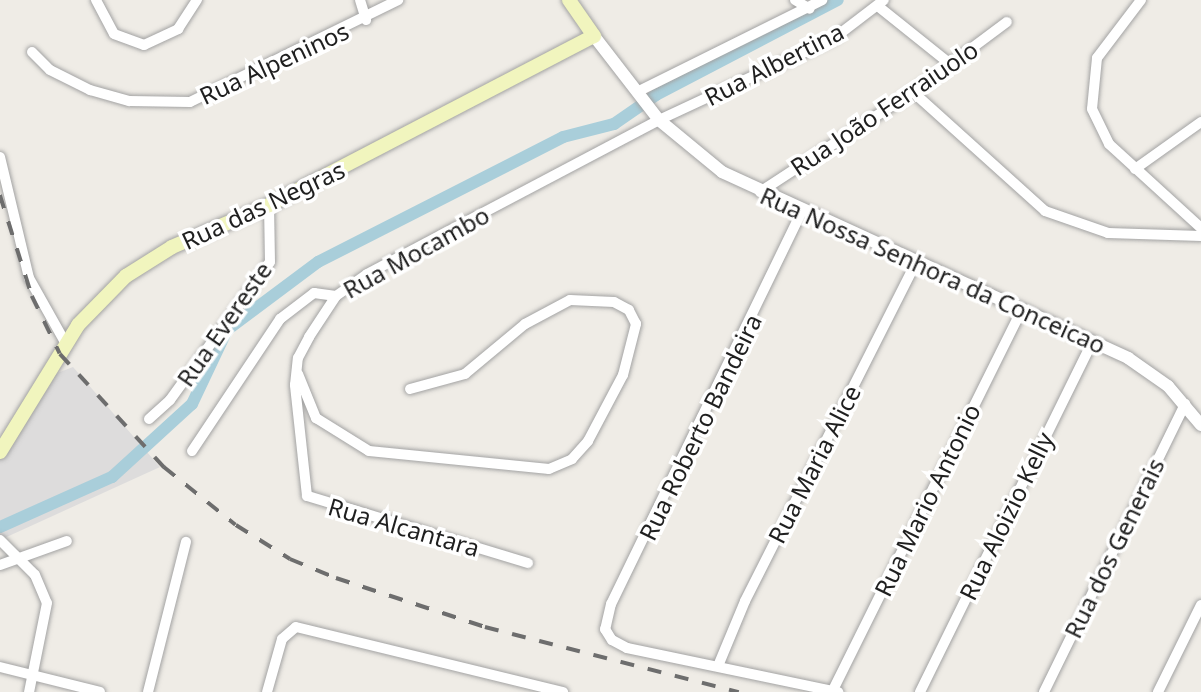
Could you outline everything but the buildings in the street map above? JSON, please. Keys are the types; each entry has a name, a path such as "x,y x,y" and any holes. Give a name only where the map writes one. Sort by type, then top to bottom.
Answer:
{"main road":[{"path":"569,0 594,36"},
{"name":"Rua das Negras","path":"0,452 66,344 93,307 149,259 269,205 594,36"}],"street":[{"path":"96,0 114,34 144,45 178,29 197,0"},
{"path":"360,0 366,20"},
{"name":"Rua Alpeninos","path":"32,52 50,71 90,90 130,101 190,102 366,20 398,0"},
{"path":"795,0 810,9"},
{"path":"640,96 810,9 822,0"},
{"path":"1140,0 1102,50 1090,85 1098,129 1135,169 1201,228"},
{"path":"881,4 948,63"},
{"name":"Rua Albertina","path":"657,117 822,44 881,4"},
{"name":"Rua João Ferraiuolo","path":"759,192 913,92 948,63 1007,22"},
{"name":"Rua Nossa Senhora da Conceicao","path":"594,36 657,117 722,173 801,213 1093,341 1151,373 1185,404 1201,425"},
{"path":"913,92 1045,211 1108,233 1201,236"},
{"name":"Rua Mocambo","path":"296,367 335,296 407,252 657,117"},
{"path":"1135,169 1201,122"},
{"path":"0,157 29,278 66,344"},
{"name":"Rua Evereste","path":"149,419 170,400 270,262 269,205"},
{"name":"Rua Roberto Bandeira","path":"718,666 611,640 605,629 611,604 801,213"},
{"name":"Rua Maria Alice","path":"718,666 745,601 915,264"},
{"path":"192,451 280,319 314,293 335,296"},
{"path":"296,367 316,418 359,447 549,469 572,459 588,441 625,369 636,324 629,310 614,302 570,300 524,324 465,374 410,389"},
{"name":"Rua Mario Antonio","path":"836,691 1021,311"},
{"name":"Rua Aloizio Kelly","path":"920,692 1093,341"},
{"name":"Rua Alcantara","path":"296,367 302,470 307,496 321,503 528,562"},
{"name":"Rua dos Generais","path":"1046,691 1185,404"},
{"path":"0,565 67,541"},
{"path":"148,692 186,542"},
{"path":"2,543 35,575 47,603 29,692"},
{"path":"1158,692 1201,605"},
{"path":"267,692 287,631 314,630 563,692"},
{"path":"718,666 836,691"},
{"path":"0,667 100,692"}],"shaded area":[{"path":"73,367 160,467 0,540 0,453 52,375"}],"waterway":[{"path":"0,527 112,477 192,404 227,330 318,262 563,137 614,124 656,95 838,0"}],"railway":[{"path":"0,195 32,296 60,354 164,467 236,525 290,559 336,578 485,627 739,692"}]}
